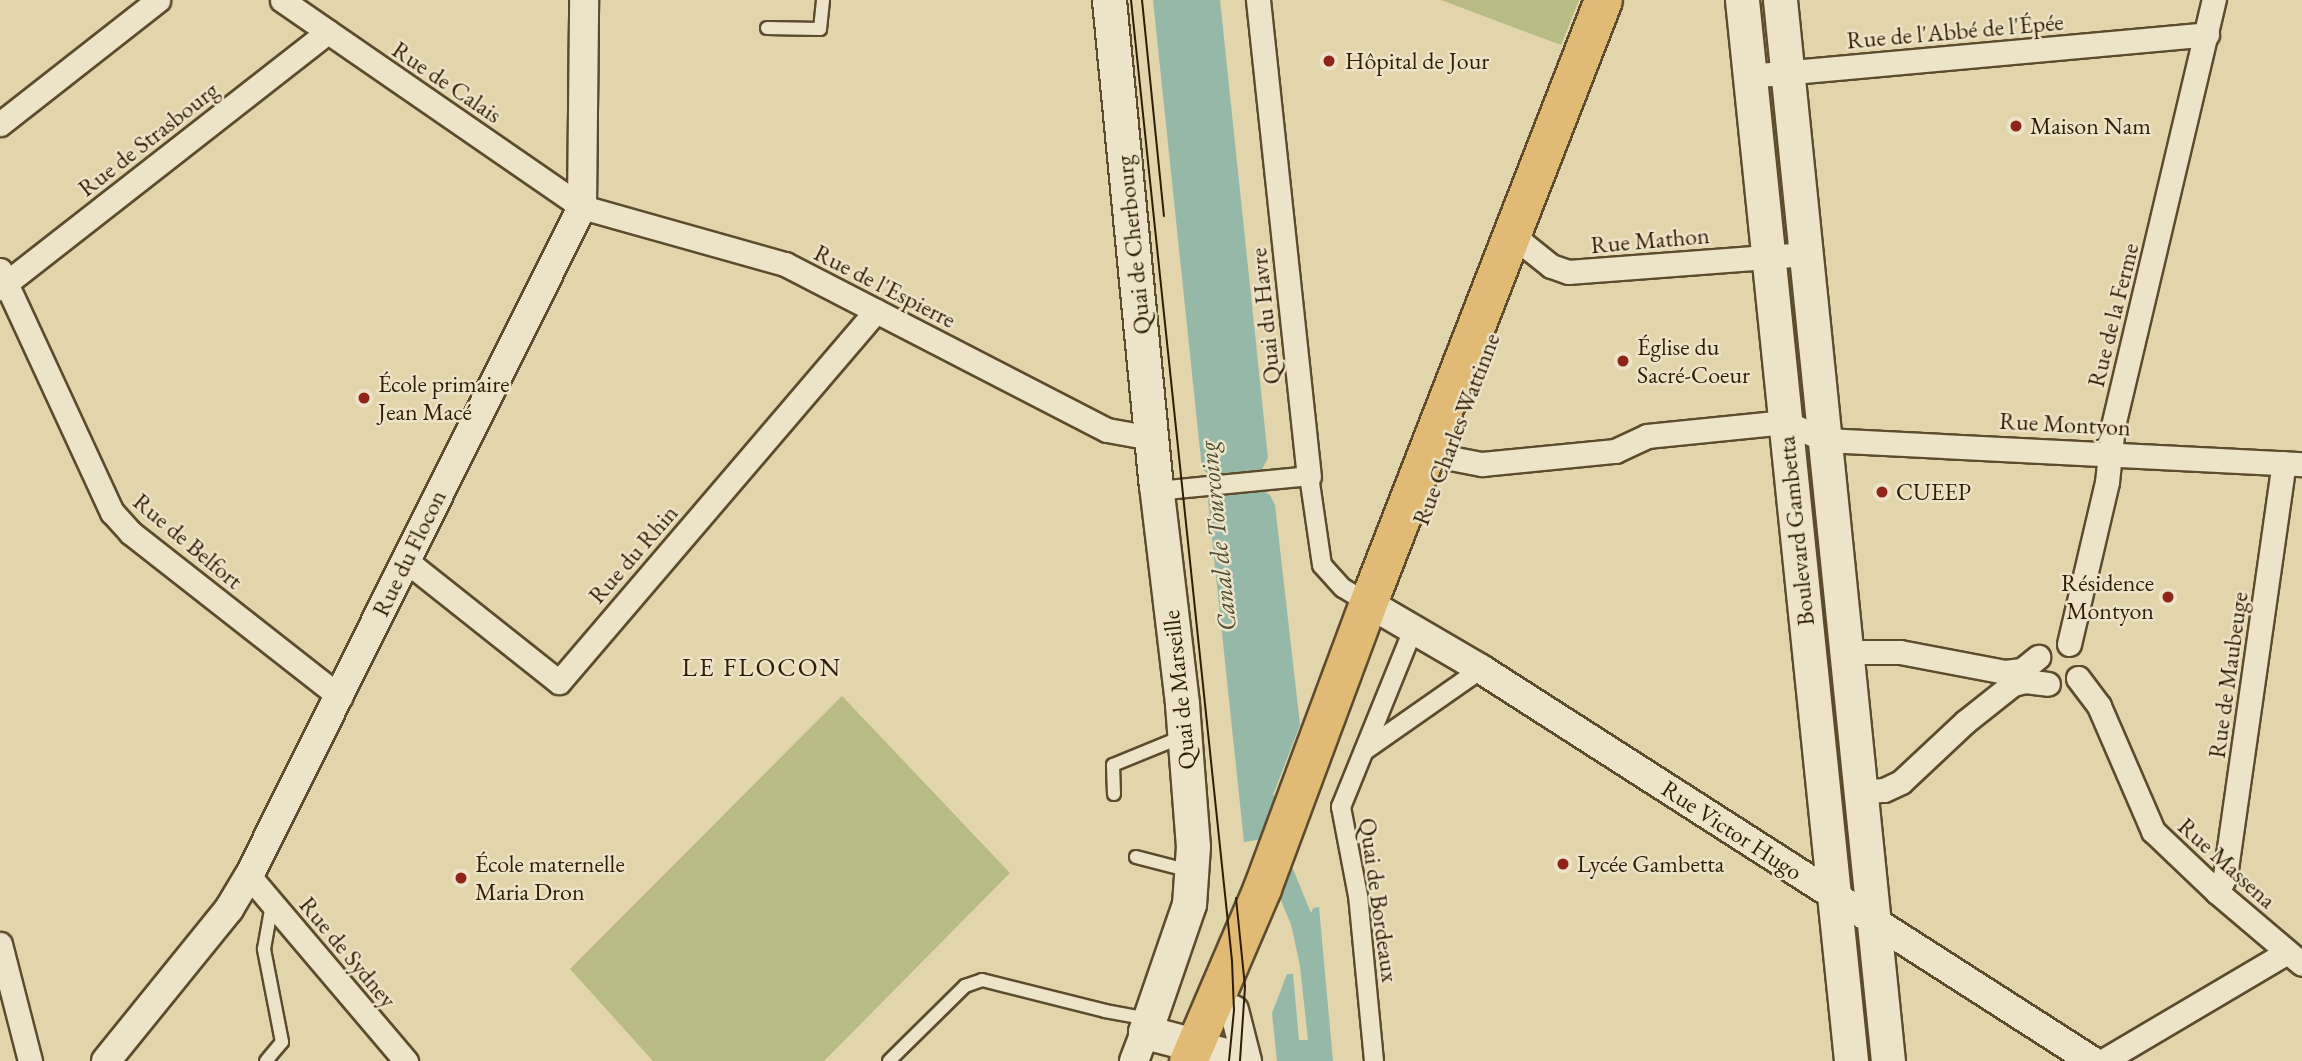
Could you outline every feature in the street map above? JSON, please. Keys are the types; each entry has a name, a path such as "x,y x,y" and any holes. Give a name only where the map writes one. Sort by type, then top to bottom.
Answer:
{"main road":[{"name":"Quai de Cherbourg","path":"1109,0 1157,491"},
{"name":"Rue Charles Wattinne","path":"1216,1057 1262,888 1289,820 1389,615 1603,0"},
{"name":"Rue Charles Wattinne","path":"1216,1057 1389,615 1519,240 1623,0"},
{"name":"Boulevard Gambetta","path":"1742,0 1851,1061"},
{"name":"Boulevard Gambetta","path":"1780,0 1888,1061"},
{"name":"Quai de Marseille","path":"1157,491 1185,736 1193,881"},
{"path":"1193,881 1142,1037 1216,1057"}],"street":[{"path":"0,124 158,0"},
{"name":"Rue de Calais","path":"282,0 582,207"},
{"name":"Rue du Flocon","path":"106,1061 229,909 250,876 582,207 584,0"},
{"name":"Quai du Havre","path":"1258,0 1309,476 1322,565 1343,588 1389,615"},
{"name":"Rue de la Ferme","path":"2069,644 2107,482 2113,426 2214,0"},
{"name":"Rue de Strasbourg","path":"2,281 328,32"},
{"name":"Rue de l'Abbé de l'Épée","path":"1749,76 2207,34"},
{"name":"Rue de l'Espierre","path":"582,207 772,259 1107,430 1152,438"},
{"name":"Rue Mathon","path":"1519,240 1551,266 1568,272 1806,254"},
{"name":"Rue de Belfort","path":"2,281 104,499 116,518 340,697"},
{"name":"Rue du Rhin","path":"405,559 559,682 876,311"},
{"path":"1445,457 1474,464 1615,451 1647,436 1785,422 1825,440"},
{"name":"Rue Montyon","path":"1825,440 2110,452 2293,464"},
{"name":"Rue de Maubeuge","path":"2217,892 2225,876 2293,464"},
{"path":"1157,491 1309,476"},
{"name":"Rue Victor Hugo","path":"1389,615 1481,669 2092,1061"},
{"name":"Quai de Bordeaux","path":"1374,1061 1358,896 1341,807 1364,751 1389,615"},
{"path":"1846,652 1892,650 2005,673 2022,670 2051,644 2069,644 2081,657 2082,668 2078,678 2062,687 2025,681 2013,684 1965,722 1901,782 1884,790 1860,792"},
{"path":"2038,657 2038,672 2048,684"},
{"path":"1954,663 1968,672 1974,685 1976,704 1965,722"},
{"path":"1364,751 1481,669"},
{"name":"Rue Massena","path":"2078,678 2099,706 2153,831 2217,892 2295,958"},
{"name":"Rue de Sydney","path":"250,876 406,1061"},
{"path":"0,944 30,1061"},
{"path":"2103,1061 2295,958"}],"lane":[{"path":"767,28 820,29 823,0"},
{"path":"1114,794 1113,765 1163,742 1185,736"},
{"path":"1136,857 1193,881"},
{"path":"267,1061 282,1042 264,949 272,904"},
{"path":"889,1061 965,986 982,979 1105,1012 1142,1037"}],"green space":[{"path":"1441,0 1579,0 1561,45"},
{"path":"1773,94 1791,214 1775,216 1768,95"},
{"path":"1791,265 1808,382 1791,383 1781,267"},
{"path":"842,696 1010,873 824,1061 653,1061 570,969"}],"water":[{"path":"1153,0 1220,0 1268,458 1261,471 1210,475 1202,469"},
{"path":"1260,489 1270,495 1275,505 1300,725 1273,795 1283,800 1263,839 1244,842 1208,500 1211,495"},
{"path":"1319,907 1333,1061 1277,1061 1272,1013 1287,974 1293,974 1299,1040 1308,1040 1298,948 1313,908"}],"waterway":[{"name":"Canal de Tourcoing","path":"1274,854 1302,922 1310,960"}],"tram line":[{"path":"1131,0 1232,961 1234,1010 1229,1061"},
{"path":"1142,0 1164,216"},
{"path":"1236,898 1245,987 1240,1061"}],"place":[{"name":"Hôpital de Jour","path":"1329,61"},
{"name":"Maison Nam","path":"2016,126"},
{"name":"Église du Sacré-Coeur","path":"1623,361"},
{"name":"École primaire Jean Macé","path":"364,398"},
{"name":"CUEEP","path":"1882,492"},
{"name":"Résidence Montyon","path":"2168,597"},
{"name":"Lycée Gambetta","path":"1563,864"},
{"name":"École maternelle Maria Dron","path":"461,878"}],"district":[{"name":"LE FLOCON","path":"762,668"}]}
